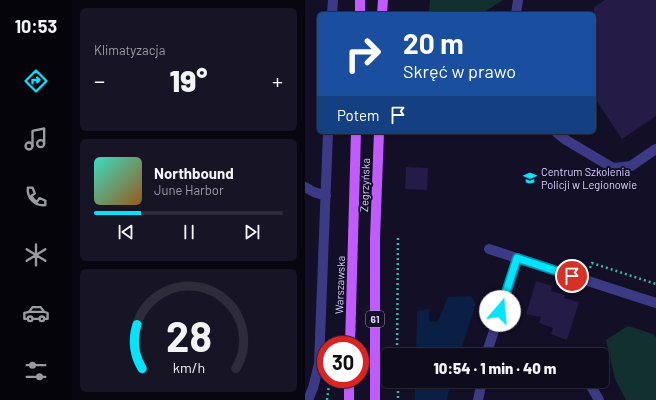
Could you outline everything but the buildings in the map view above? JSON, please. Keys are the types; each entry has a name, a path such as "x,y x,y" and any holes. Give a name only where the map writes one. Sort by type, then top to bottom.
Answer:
{"main road":[{"path":"360,0 360,12"},
{"path":"382,12 383,0"},
{"name":"Zegrzyńska","path":"354,225 356,134"},
{"name":"Zegrzyńska","path":"375,400 375,238 379,134"},
{"name":"Warszawska","path":"350,336 354,225"},
{"path":"349,388 349,400"}],"street":[{"path":"332,12 333,0"},
{"path":"516,12 518,0"},
{"path":"305,187 326,196 328,134"},
{"path":"558,134 613,168 631,166 656,149"},
{"name":"Warszawska","path":"308,400 313,388 319,364 326,196"},
{"path":"489,250 531,262 656,303"},
{"path":"488,348 517,258"},
{"path":"478,400 481,388"},
{"path":"592,388 599,400"}],"path":[{"path":"397,348 398,238"},
{"path":"585,280 592,263 656,284"},
{"path":"327,400 328,388"},
{"path":"398,388 398,400"}],"green space":[{"path":"430,0 503,0 484,12 429,12"},
{"path":"628,326 653,334 656,337 656,400 626,400 615,379 606,340"}],"water":[{"path":"471,296 476,304 461,348 416,348 417,311 429,309 429,322 438,321 448,297"},
{"path":"415,388 450,388 447,400 415,400"}],"place":[{"name":"Centrum Szkolenia Policji w Legionowie","path":"530,178"}],"route":[{"path":"500,311 517,258 572,276"}]}
